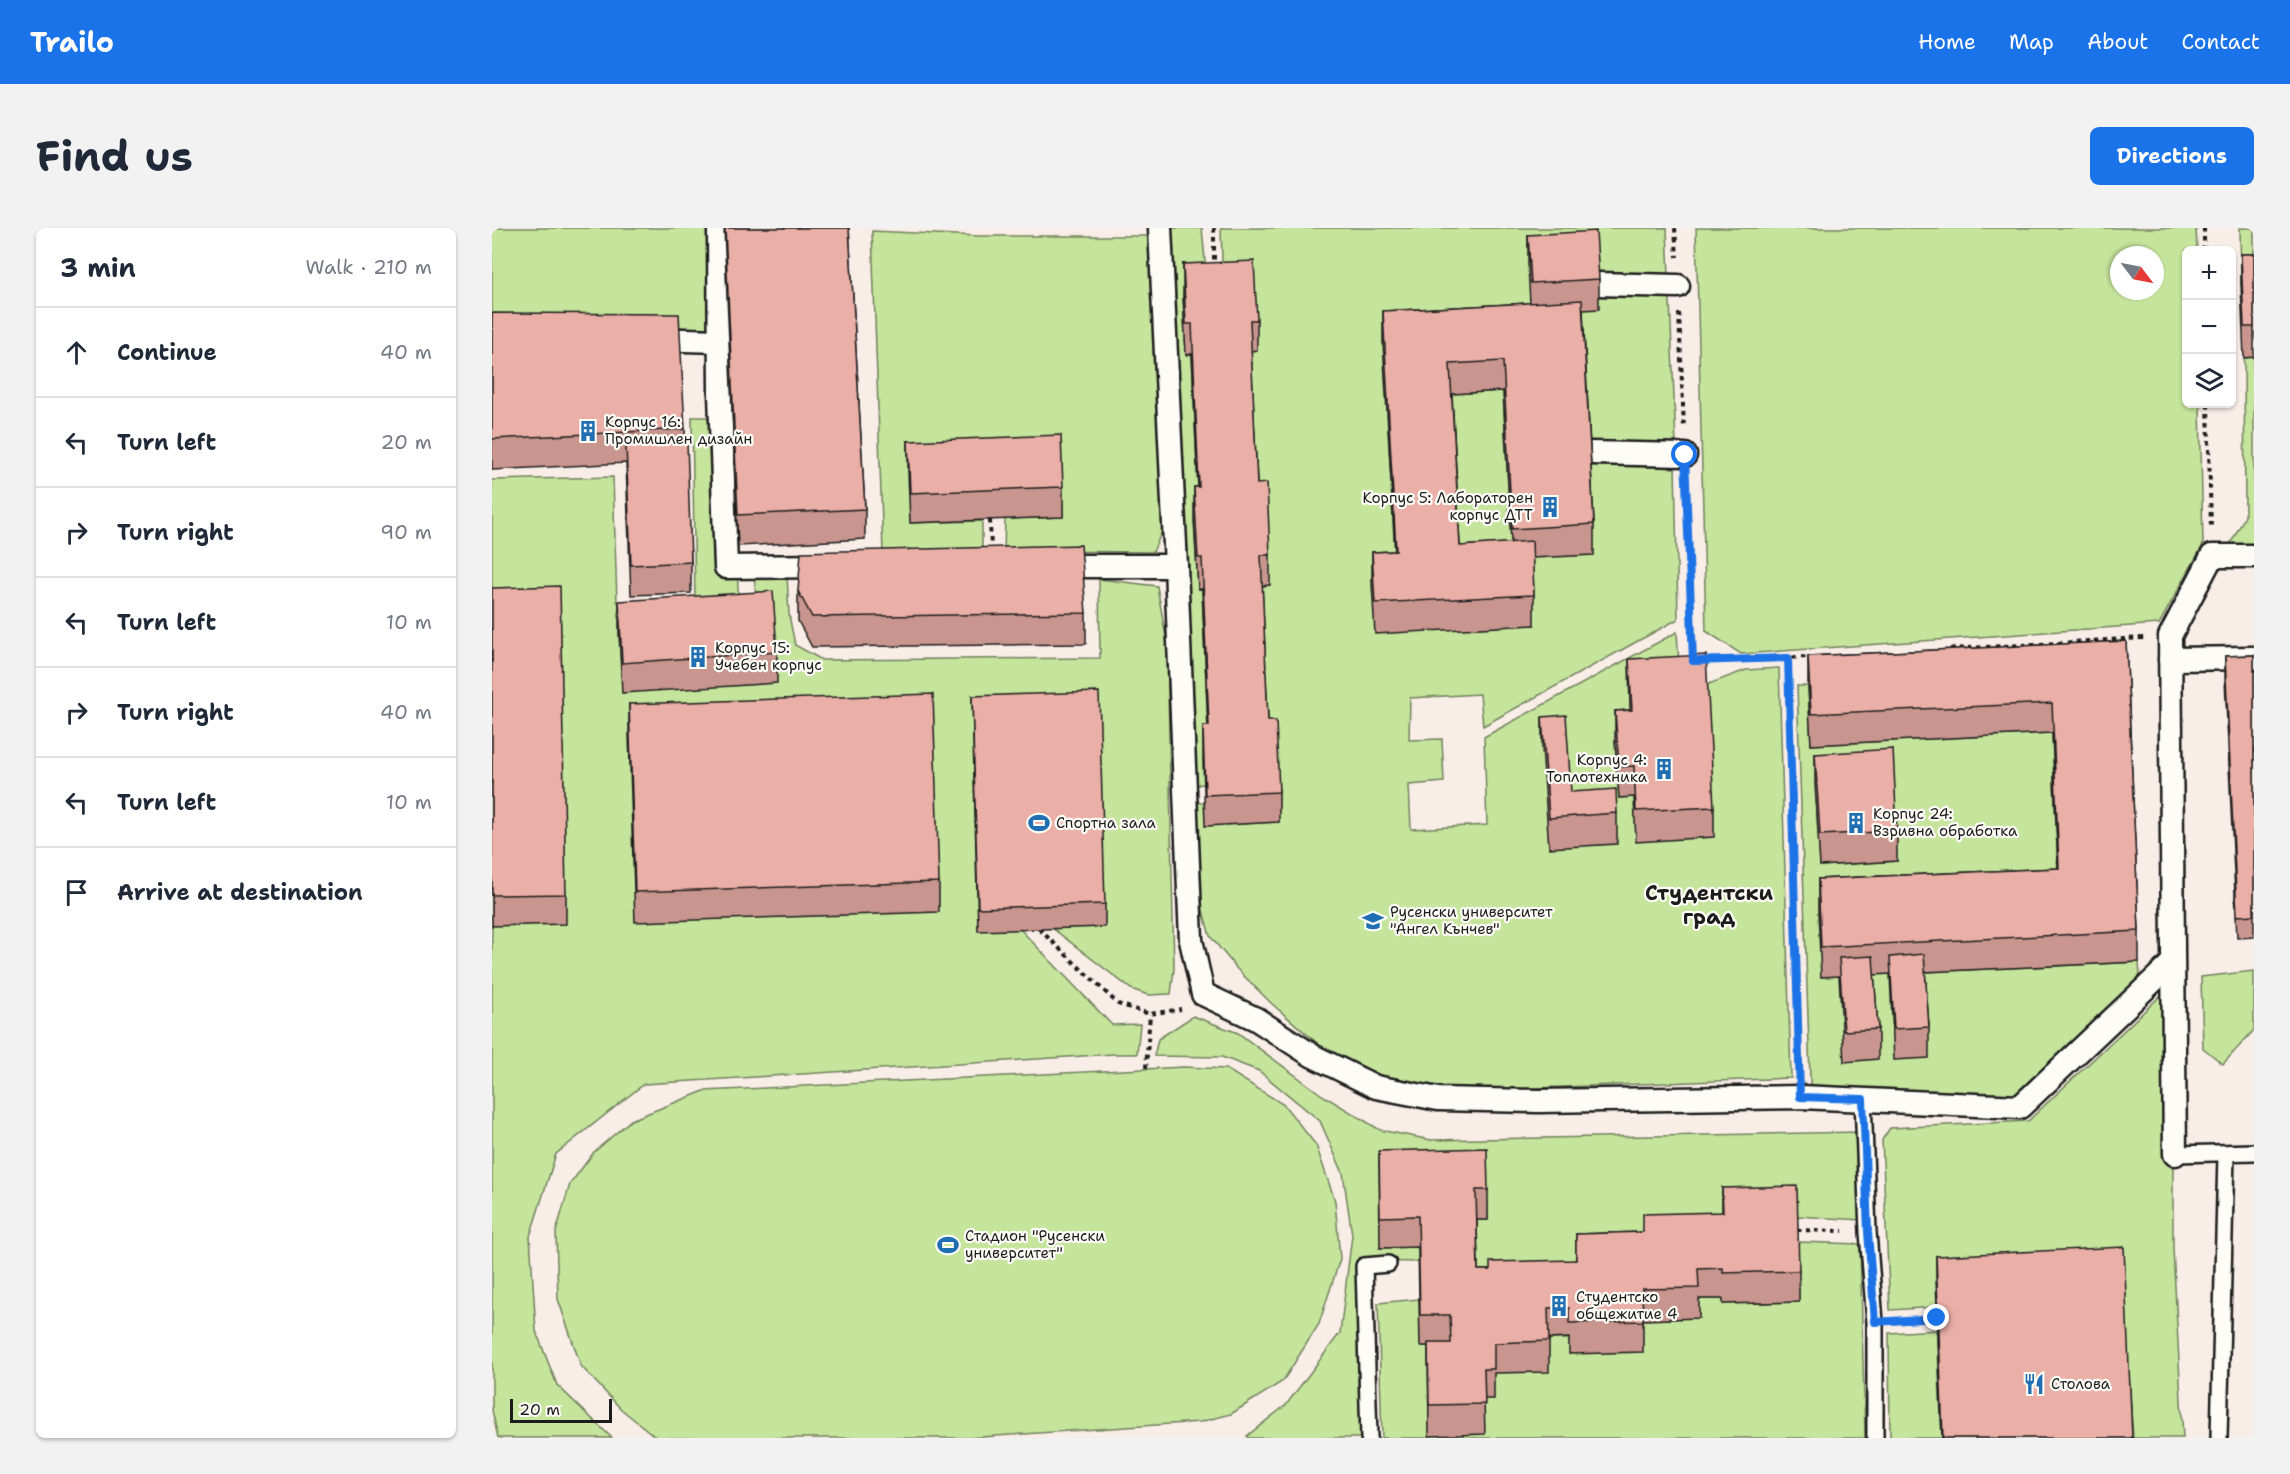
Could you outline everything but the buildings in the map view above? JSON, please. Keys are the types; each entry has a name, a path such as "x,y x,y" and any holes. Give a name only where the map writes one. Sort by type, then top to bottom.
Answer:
{"street":[{"path":"719,228 726,567 851,566"},
{"path":"1160,228 1191,940 1203,994 1256,1019 1313,1056 1376,1087 1438,1099 1538,1101 1800,1097 2020,1107 2172,963"},
{"path":"1597,284 1678,286"},
{"path":"629,339 720,341"},
{"path":"1589,453 1685,455"},
{"path":"2175,1154 2170,636 2212,556 2254,556"},
{"path":"990,566 1176,567"},
{"path":"2170,659 2254,658"}],"lane":[{"path":"1863,1099 1868,1232 1875,1322 1875,1438"},
{"path":"2175,1154 2254,1152"},
{"path":"2219,1438 2226,1154"},
{"path":"1369,1438 1364,1266 1388,1264"}],"path":[{"path":"1214,228 1214,272"},
{"path":"1675,228 1693,661 1691,669"},
{"path":"2204,228 2205,246"},
{"path":"2208,408 2212,556"},
{"path":"990,520 990,566"},
{"path":"1943,649 2170,636"},
{"path":"1693,661 1812,657"},
{"path":"1788,658 1800,1097"},
{"path":"1039,929 1118,1004 1150,1014 1184,1008 1203,994"},
{"path":"1146,1068 1150,1014"},
{"path":"1797,1230 1868,1232"},
{"path":"1875,1322 1937,1318"}],"green space":[{"path":"492,228 711,228 713,329 492,324"},
{"path":"1164,228 1202,228 1208,293 1183,295 1186,354 1192,354 1199,517 1194,518 1198,589 1202,589 1209,756 1203,757 1204,784 1186,786"},
{"path":"1221,228 1667,228 1676,446 1588,444 1582,330 1384,342 1396,581 1375,633 1534,625 1460,576 1450,394 1503,391 1512,559 1589,460 1675,463 1678,619 1483,726 1480,694 1410,698 1409,740 1442,739 1444,782 1409,785 1411,829 1487,825 1484,737 1677,632 1679,664 1632,740 1615,742 1619,798 1634,797 1706,685 1746,670 1779,668 1791,1078 1438,1092 1384,1084 1340,1063 1271,1003 1237,969 1210,936 1197,889 1189,802 1204,803 1206,826 1279,822 1268,752 1257,515 1223,293"},
{"path":"1696,228 2196,228 2197,246 2182,246 2182,408 2200,408 2203,545 2159,624 1741,654 1706,631"},
{"path":"2240,228 2254,228 2254,284 2241,285"},
{"path":"872,231 978,236 1150,236 1165,524 1153,552 1004,551 1005,519 1063,517 1061,466 910,523 982,521 982,550 883,553"},
{"path":"2254,357 2254,556 2224,556 2245,516 2244,358"},
{"path":"692,417 714,417 737,569 740,624 619,632 623,693 758,623 754,574 787,574 789,615 795,645 822,660 1100,658 1099,579 1157,586 1167,643 1174,969 1171,994 1148,995 1131,989 1052,928 1020,929 1112,1025 1140,1024 1137,1054 644,1084 556,1154 530,1236 536,1331 557,1385 612,1438 498,1438 492,1410 492,480 613,477 617,602 695,599"},
{"path":"1797,686 1808,686 1811,745 2052,733 2059,898 1821,977 2139,962 2140,977 2014,1095 1811,1108","holes":["1816,784 1897,861 1820,866"]},
{"path":"2254,971 2254,1030 2223,1064 2203,1048 2201,977"},
{"path":"2173,984 2173,1248 2183,1438 2133,1438 2126,1325 1937,1307 1890,1310 1882,1140 1890,1128 2028,1121"},
{"path":"1193,1016 1238,1033 1322,1095 1380,1130 1431,1140 1861,1132 1862,1220 1797,1216 1478,1300 1476,1220 1488,1220 1487,1179 1380,1248 1418,1247 1418,1262 1356,1261 1360,1438 1248,1438 1247,1436 1286,1405 1340,1333 1352,1235 1343,1173 1320,1121 1259,1071 1222,1057 1154,1056 1158,1039"},
{"name":"Стадион \"Русенски университет\"","path":"1184,1067 1226,1069 1284,1105 1316,1145 1335,1201 1340,1259 1319,1324 1283,1381 1231,1414 1200,1422 967,1438 657,1438 621,1409 581,1366 558,1299 556,1232 570,1184 594,1152 631,1120 704,1091"},
{"path":"1797,1242 1860,1244 1865,1438 1382,1438 1378,1303 1419,1299 1421,1346 1450,1346 1484,1399 1494,1373 1548,1339 1569,1339 1570,1354 1642,1320 1698,1299 1723,1299 1723,1304 1799,1302"},
{"path":"1937,1330 1942,1438 1890,1438 1889,1333"}],"place":[{"name":"Корпус 16: Промишлен дизайн","path":"588,431"},
{"name":"Корпус 5: Лабораторен корпус ДТТ","path":"1550,507"},
{"name":"Корпус 15: Учебен корпус","path":"698,657"},
{"name":"Корпус 4: Топлотехника","path":"1664,769"},
{"name":"Спортна зала","path":"1039,823"},
{"name":"Корпус 24: Взривна обработка","path":"1856,823"},
{"name":"Русенски университет \"Ангел Кънчев\"","path":"1373,921"},
{"name":"Стадион \"Русенски университет\"","path":"948,1245"},
{"name":"Студентско общежитие 4","path":"1559,1306"},
{"name":"Столова","path":"2034,1384"}],"district":[{"name":"Студентски град","path":"1709,905"}],"route":[{"path":"1685,455 1693,661 1788,658 1800,1097 1863,1099 1868,1232 1875,1322 1937,1318"}]}
